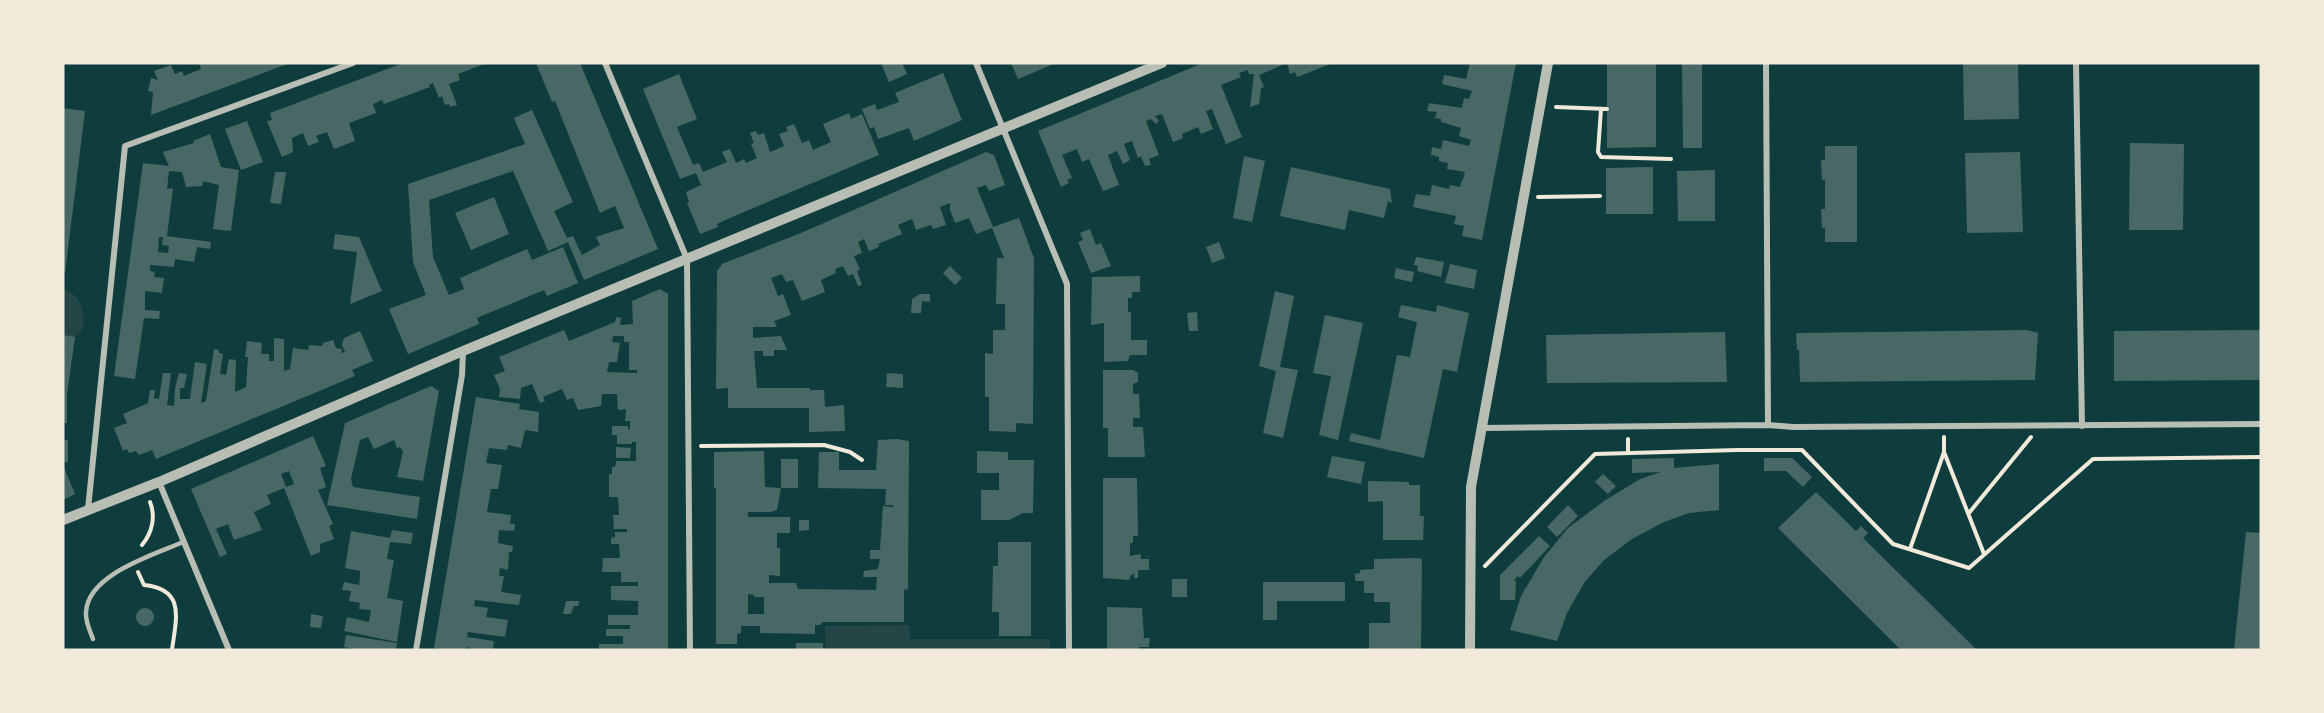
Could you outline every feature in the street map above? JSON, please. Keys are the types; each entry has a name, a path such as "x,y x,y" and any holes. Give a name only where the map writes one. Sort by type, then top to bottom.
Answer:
{"street":[{"path":"88,509 125,146 353,63"},
{"path":"605,63 687,259 690,650"},
{"path":"976,63 1067,284 1069,650"},
{"path":"63,520 159,482 463,351 1162,63"},
{"path":"1470,650 1471,487 1548,63"},
{"path":"1766,63 1768,425"},
{"path":"2076,63 2082,426"},
{"path":"416,650 462,375 463,351"},
{"path":"1483,428 2261,424"},
{"path":"159,482 229,650"}],"lane":[{"path":"93,639 86,611 89,600 96,589 116,572 183,542"}],"path":[{"path":"1540,106 1607,109"},
{"path":"1601,109 1599,152 1601,157 1671,159"},
{"path":"1524,198 1600,196"},
{"path":"1968,513 2040,426"},
{"path":"688,446 824,445 850,452 862,460"},
{"path":"1470,582 1595,454 1802,450 1893,544 1969,567 2093,459 2261,457"},
{"path":"1910,549 1944,452 1984,554"}],"shaded area":[{"path":"63,288 78,300 83,310 83,329 75,337 63,337"},
{"path":"909,625 910,639 1050,639 1050,650 825,650 825,626"}],"building":[{"path":"199,63 290,63 151,115 153,92 148,91 151,78 158,80 154,71 171,65 175,74 182,71 184,76 201,69"},
{"path":"403,63 487,63 458,74 460,80 449,84 457,105 450,107 449,104 445,105 442,96 439,98 433,83 429,85 430,87 384,104 382,100 373,104 376,113 349,123 355,141 334,149 327,132 316,136 319,142 308,146 303,133 292,138 293,152 282,157 267,121 272,120 270,113"},
{"path":"536,63 580,63 658,249 584,280 568,242 548,251 513,171 429,200 433,257 449,295 464,289 460,278 527,249 532,260 563,247 578,283 547,296 544,290 477,318 479,324 408,354 389,309 426,295 413,262 408,184 525,144 514,118 532,110 573,202 554,211 567,238 573,236 582,255 600,245 596,237 624,228 615,206 600,213 555,101 552,102"},
{"path":"881,63 902,63 907,74 889,82"},
{"path":"1011,63 1056,63 1018,79"},
{"path":"1203,63 1287,63 1259,75 1264,87 1261,88 1259,104 1250,107 1254,74 1249,74 1248,70 1239,73 1241,77 1221,85 1242,137 1226,144 1212,109 1206,111 1213,129 1201,134 1198,127 1182,134 1183,138 1173,142 1162,114 1155,116 1159,121 1156,124 1151,119 1146,121 1159,155 1149,159 1151,165 1145,166 1141,156 1138,158 1132,141 1124,144 1130,160 1123,164 1117,151 1108,155 1119,185 1103,191 1089,159 1082,162 1077,149 1062,155 1072,178 1067,180 1069,183 1061,187 1038,131"},
{"path":"1287,63 1333,63 1297,77 1295,72 1290,74"},
{"path":"1470,63 1516,63 1482,240 1462,236 1464,226 1454,224 1456,216 1413,207 1416,194 1430,196 1432,185 1449,189 1450,185 1460,187 1463,180 1465,172 1447,169 1448,163 1439,161 1439,157 1431,155 1432,147 1441,149 1443,140 1469,146 1471,140 1459,136 1461,128 1435,118 1437,112 1427,111 1429,103 1462,108 1464,98 1469,99 1472,91 1442,84 1444,75 1466,79"},
{"path":"1656,63 1656,147 1607,148 1607,64"},
{"path":"1682,63 1702,63 1702,148 1683,148"},
{"path":"1963,63 2018,63 2019,119 1964,120"},
{"path":"943,73 962,120 914,141 909,128 878,139 874,127 870,129 862,109 875,104 877,110 899,102 895,93"},
{"path":"679,74 697,119 677,127 693,165 699,163 703,172 727,162 722,152 730,149 736,163 744,159 746,163 757,158 751,144 754,143 750,133 756,131 758,135 764,133 770,152 784,146 779,134 788,131 786,127 794,124 802,143 809,140 813,150 831,142 823,124 849,113 851,119 862,114 879,155 732,217 717,224 718,227 700,234 687,203 689,202 686,192 701,185 696,173 680,179 643,89"},
{"path":"63,108 85,111 65,273 63,272"},
{"path":"247,121 263,162 241,170 225,129"},
{"path":"210,134 221,167 239,170 231,231 213,229 219,185 203,181 202,186 186,187 182,172 169,171 167,189 173,188 167,236 211,242 210,249 197,247 194,262 175,259 174,267 150,265 150,271 155,272 154,277 164,278 162,293 145,291 145,310 160,311 159,319 144,318 135,379 114,376 143,163 169,166 163,152 194,143 193,141","holes":["159,237 163,237 162,245 169,246 168,253 158,252"]},
{"path":"2130,143 2184,144 2183,230 2129,230"},
{"path":"1825,146 1857,146 1857,242 1825,242 1821,209 1825,209 1825,180 1822,180 1821,160 1825,160"},
{"path":"986,152 994,155 1005,185 989,191 986,185 977,188 993,227 1019,218 1034,258 1033,424 1016,423 1016,432 989,431 989,397 985,397 985,353 993,354 993,330 1005,330 1005,304 996,304 997,258 1004,258 992,228 976,234 969,218 955,223 950,203 940,207 946,225 933,229 931,225 916,230 912,219 898,225 902,234 878,244 879,247 869,251 864,239 858,242 862,253 854,256 860,270 857,271 862,285 858,286 853,274 848,276 843,266 835,269 836,273 821,280 825,292 802,301 793,280 786,282 782,274 771,278 778,296 783,294 791,315 774,321 777,327 753,327 753,338 781,336 787,350 774,350 774,356 763,356 763,351 754,351 757,388 824,390 825,407 844,405 845,431 809,432 809,408 728,408 728,388 716,389 717,271 722,264 801,233"},
{"path":"2020,152 2023,232 1967,233 1965,153"},
{"path":"1244,156 1265,161 1252,222 1233,218"},
{"path":"1291,167 1390,189 1392,203 1388,201 1384,218 1349,210 1345,230 1280,216"},
{"path":"1653,167 1653,214 1606,214 1606,168"},
{"path":"1715,170 1715,221 1678,221 1677,171"},
{"path":"275,172 286,172 281,204 270,203"},
{"path":"494,197 509,234 471,250 455,213"},
{"path":"1090,229 1096,245 1101,243 1111,266 1091,273 1078,242 1083,240 1080,233"},
{"path":"335,234 359,237 382,291 350,304 357,252 333,249"},
{"path":"1219,242 1225,258 1212,263 1206,247"},
{"path":"1416,257 1444,262 1441,277 1417,271 1418,266 1414,265"},
{"path":"1450,264 1477,270 1474,289 1445,283"},
{"path":"950,266 962,278 955,285 943,273"},
{"path":"1396,268 1414,272 1412,282 1394,278"},
{"path":"1140,276 1140,292 1132,292 1132,298 1128,298 1128,312 1131,312 1131,340 1147,340 1147,355 1130,355 1128,361 1104,362 1104,323 1091,325 1092,277"},
{"path":"660,289 668,294 668,650 599,650 599,644 623,644 623,636 606,636 606,629 630,629 630,625 608,625 608,615 638,615 638,601 611,600 611,586 638,586 638,582 621,582 621,572 602,572 603,558 620,558 619,544 611,544 611,538 615,537 615,532 627,532 627,529 614,529 613,515 619,515 618,497 609,497 609,474 612,474 612,467 615,467 616,461 636,461 636,442 617,444 617,435 612,435 612,426 628,426 630,429 630,421 625,421 626,409 618,410 617,394 602,394 601,406 578,410 573,398 567,400 562,389 543,397 545,401 540,403 532,384 521,388 520,399 499,397 500,389 494,375 505,371 499,357 564,330 569,341 615,322 616,317 621,318 620,325 633,324 632,301","holes":["613,336 624,336 624,342 629,342 629,370 637,370 637,373 607,372 609,362 617,362 620,343 612,342"]},
{"path":"1275,291 1294,296 1280,367 1298,370 1283,438 1263,433 1276,371 1259,366"},
{"path":"920,294 930,294 930,302 922,301 921,313 911,313 912,299"},
{"path":"1401,305 1436,312 1437,305 1469,313 1457,372 1443,369 1424,458 1349,441 1351,433 1380,440 1397,355 1410,357 1417,322 1398,317"},
{"path":"1197,312 1198,331 1189,331 1187,313"},
{"path":"1325,315 1363,323 1338,440 1319,435 1331,376 1313,373"},
{"path":"2027,330 2038,333 2035,380 1800,382 1796,334 1799,333"},
{"path":"2261,330 2261,380 2114,381 2114,331"},
{"path":"360,331 373,361 352,370 355,376 156,459 152,450 139,455 136,451 129,453 127,449 123,451 114,428 127,423 123,414 148,403 150,390 155,390 154,398 159,399 163,373 171,373 167,405 174,406 179,373 187,374 184,388 180,388 180,399 190,399 195,362 207,364 201,403 206,401 214,349 223,354 220,374 226,375 229,359 236,360 235,392 246,387 247,341 262,343 261,354 269,354 269,361 274,361 274,338 284,339 284,371 290,369 293,348 308,350 309,345 322,346 323,343 333,340 336,348 342,349 341,353 345,352 342,345 344,338"},
{"path":"1725,332 1727,382 1547,383 1546,335"},
{"path":"63,335 75,337 67,394 67,423 63,423"},
{"path":"1103,370 1133,370 1138,373 1138,382 1133,384 1133,394 1139,394 1140,418 1133,418 1133,427 1143,427 1145,457 1108,457 1108,428 1103,428"},
{"path":"887,373 903,374 903,388 886,387"},
{"path":"431,386 439,391 423,481 397,477 403,452 400,447 397,448 394,440 374,449 368,437 360,440 351,479 353,487 420,497 417,519 327,505 345,423"},
{"path":"476,397 520,404 519,409 539,412 538,432 525,430 521,448 508,445 507,450 489,448 486,463 502,465 498,489 491,489 487,512 511,515 510,524 515,524 514,531 499,530 498,543 513,546 512,552 509,552 508,570 500,568 499,576 504,576 501,592 521,595 519,605 475,600 474,606 488,608 486,617 508,620 505,637 468,632 467,637 494,641 493,648 497,650 476,650 466,647 465,650 446,650 434,648"},
{"path":"313,436 326,466 320,468 326,487 318,490 333,524 329,526 334,539 320,544 320,552 311,556 284,488 267,495 271,504 254,512 262,530 234,540 228,524 216,529 227,554 220,557 191,489","holes":["289,471 294,484 286,487 281,474"]},
{"path":"63,440 68,440 68,462 63,463"},
{"path":"878,440 909,441 908,589 904,590 904,622 823,622 815,625 815,634 760,633 760,626 741,626 741,633 737,634 737,644 716,644 714,452 764,451 765,487 781,488 777,510 748,512 748,517 790,517 790,533 777,533 777,548 780,548 780,576 769,575 769,583 796,583 798,589 876,590 877,577 863,577 864,571 878,569 880,559 870,559 870,550 880,550 883,506 893,507 893,505 885,505 886,489 818,488 819,452 839,452 839,470 876,470","holes":["748,594 754,597 764,597 764,614 748,614"]},
{"path":"616,447 631,448 630,458 616,458"},
{"path":"977,451 1008,452 1008,460 1034,460 1033,513 1023,513 1009,520 981,520 981,490 999,490 999,473 977,473"},
{"path":"1332,456 1365,462 1361,484 1327,477"},
{"path":"1674,458 1674,468 1719,464 1719,510 1689,513 1664,522 1632,539 1604,560 1584,583 1567,613 1557,641 1510,630 1521,596 1544,557 1568,528 1604,501 1640,479 1661,472 1632,473 1632,459"},
{"path":"1764,458 1792,458 1812,477 1803,487 1786,471 1764,471"},
{"path":"781,459 798,459 798,488 781,488"},
{"path":"63,465 75,494 63,500"},
{"path":"1603,474 1616,486 1608,494 1595,482"},
{"path":"1103,478 1137,478 1138,536 1133,536 1133,543 1130,543 1130,556 1141,554 1141,559 1149,559 1149,570 1138,570 1138,578 1134,578 1134,574 1129,580 1103,578"},
{"path":"1368,481 1409,482 1409,485 1420,485 1420,516 1424,516 1423,540 1383,540 1383,501 1368,502"},
{"path":"1816,492 1856,531 1861,526 1868,533 1863,538 1977,650 1901,650 1778,528"},
{"path":"1568,505 1578,516 1557,537 1547,527"},
{"path":"799,520 809,520 809,530 799,531"},
{"path":"392,530 413,533 411,544 390,542 387,559 394,560 387,598 403,601 397,642 344,631 347,617 369,622 371,610 359,609 360,603 349,601 351,591 342,590 344,582 359,585 360,571 345,568 351,531 390,538"},
{"path":"2246,532 2261,533 2261,650 2234,650"},
{"path":"1539,536 1550,546 1520,578 1518,576 1514,580 1516,582 1515,600 1500,600 1500,575"},
{"path":"998,542 1031,542 1031,636 999,636 999,612 992,612 993,566 998,566"},
{"path":"1374,559 1422,559 1421,650 1369,650 1369,623 1390,623 1390,602 1374,602 1374,593 1364,593 1364,581 1355,581 1355,574 1360,573 1360,570 1374,569"},
{"path":"1172,579 1187,579 1187,597 1172,597"},
{"path":"1263,582 1345,582 1345,601 1277,601 1277,620 1263,620"},
{"path":"566,601 579,601 571,614 563,614"},
{"path":"1107,607 1142,608 1144,638 1150,638 1149,647 1139,647 1139,650 1107,650"},
{"path":"141,608 149,608 154,613 152,624 141,626 136,621 136,613"},
{"path":"311,614 323,616 321,628 310,627"},
{"path":"346,635 397,643 396,650 357,650 344,647"},
{"path":"796,643 823,643 823,650 796,650"}]}
